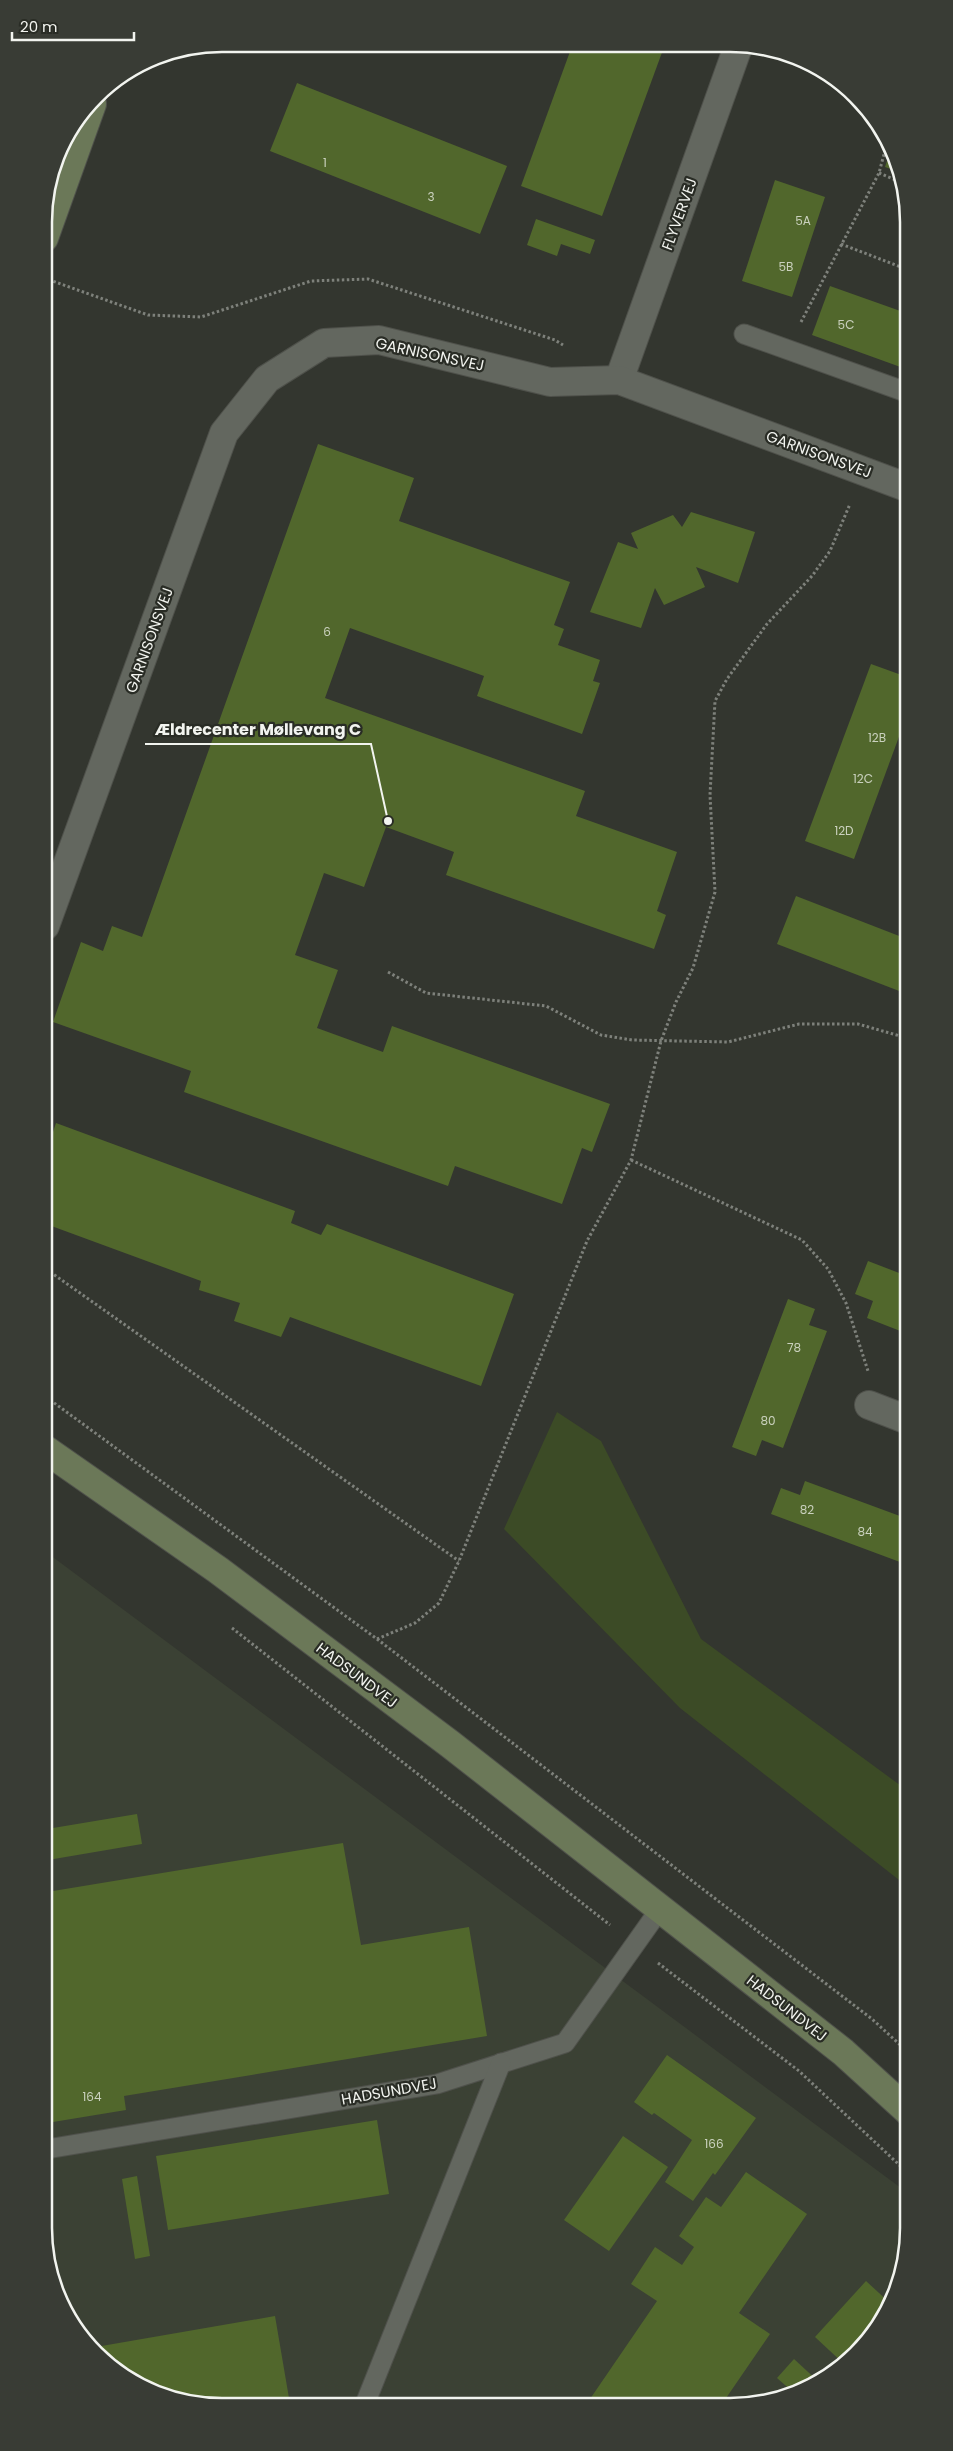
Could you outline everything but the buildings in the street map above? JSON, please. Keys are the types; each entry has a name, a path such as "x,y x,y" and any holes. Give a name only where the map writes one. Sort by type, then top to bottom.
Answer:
{"main road":[{"path":"53,213 85,122"},
{"name":"HADSUNDVEJ","path":"52,1454 226,1576 450,1744 843,2052 900,2104"}],"street":[{"name":"FLYVERVEJ","path":"619,380 736,52"},
{"name":"GARNISONSVEJ","path":"53,905 224,433 267,379 324,343 379,340 550,382 619,380 901,484"},
{"path":"869,1405 900,1417"}],"lane":[{"path":"744,334 901,390"},
{"name":"HADSUNDVEJ","path":"52,2148 437,2084 566,2043 660,1909"},
{"path":"367,2398 501,2063"}],"path":[{"path":"787,349 879,173 885,151"},
{"path":"879,173 895,180"},
{"path":"841,244 901,267"},
{"path":"53,281 148,315"},
{"path":"377,1639 415,1623 439,1603 459,1561 587,1241 631,1160 661,1041 676,1002 693,968 714,892 710,795 715,701 726,679 767,624 812,576 830,551 848,512 861,470"},
{"path":"388,972 426,993 546,1006 601,1036 661,1041 728,1042 799,1024 858,1024 901,1036"},
{"path":"631,1160 802,1240 828,1269 846,1303 867,1365 869,1405"},
{"path":"52,1274 459,1561"},
{"path":"228,1625 634,1945 799,2071 900,2166"}],"shaded area":[{"path":"52,1557 900,2187 900,2240 897,2262 888,2294 878,2314 851,2349 825,2370 806,2381 775,2393 731,2398 200,2397 168,2389 147,2381 128,2370 110,2356 81,2323 65,2294 58,2273 52,2229"}],"green space":[{"path":"557,1412 601,1441 701,1639 900,1785 900,1881 680,1708 504,1529"}],"place":[{"name":"Ældrecenter Møllevang C","path":"388,821"}]}
